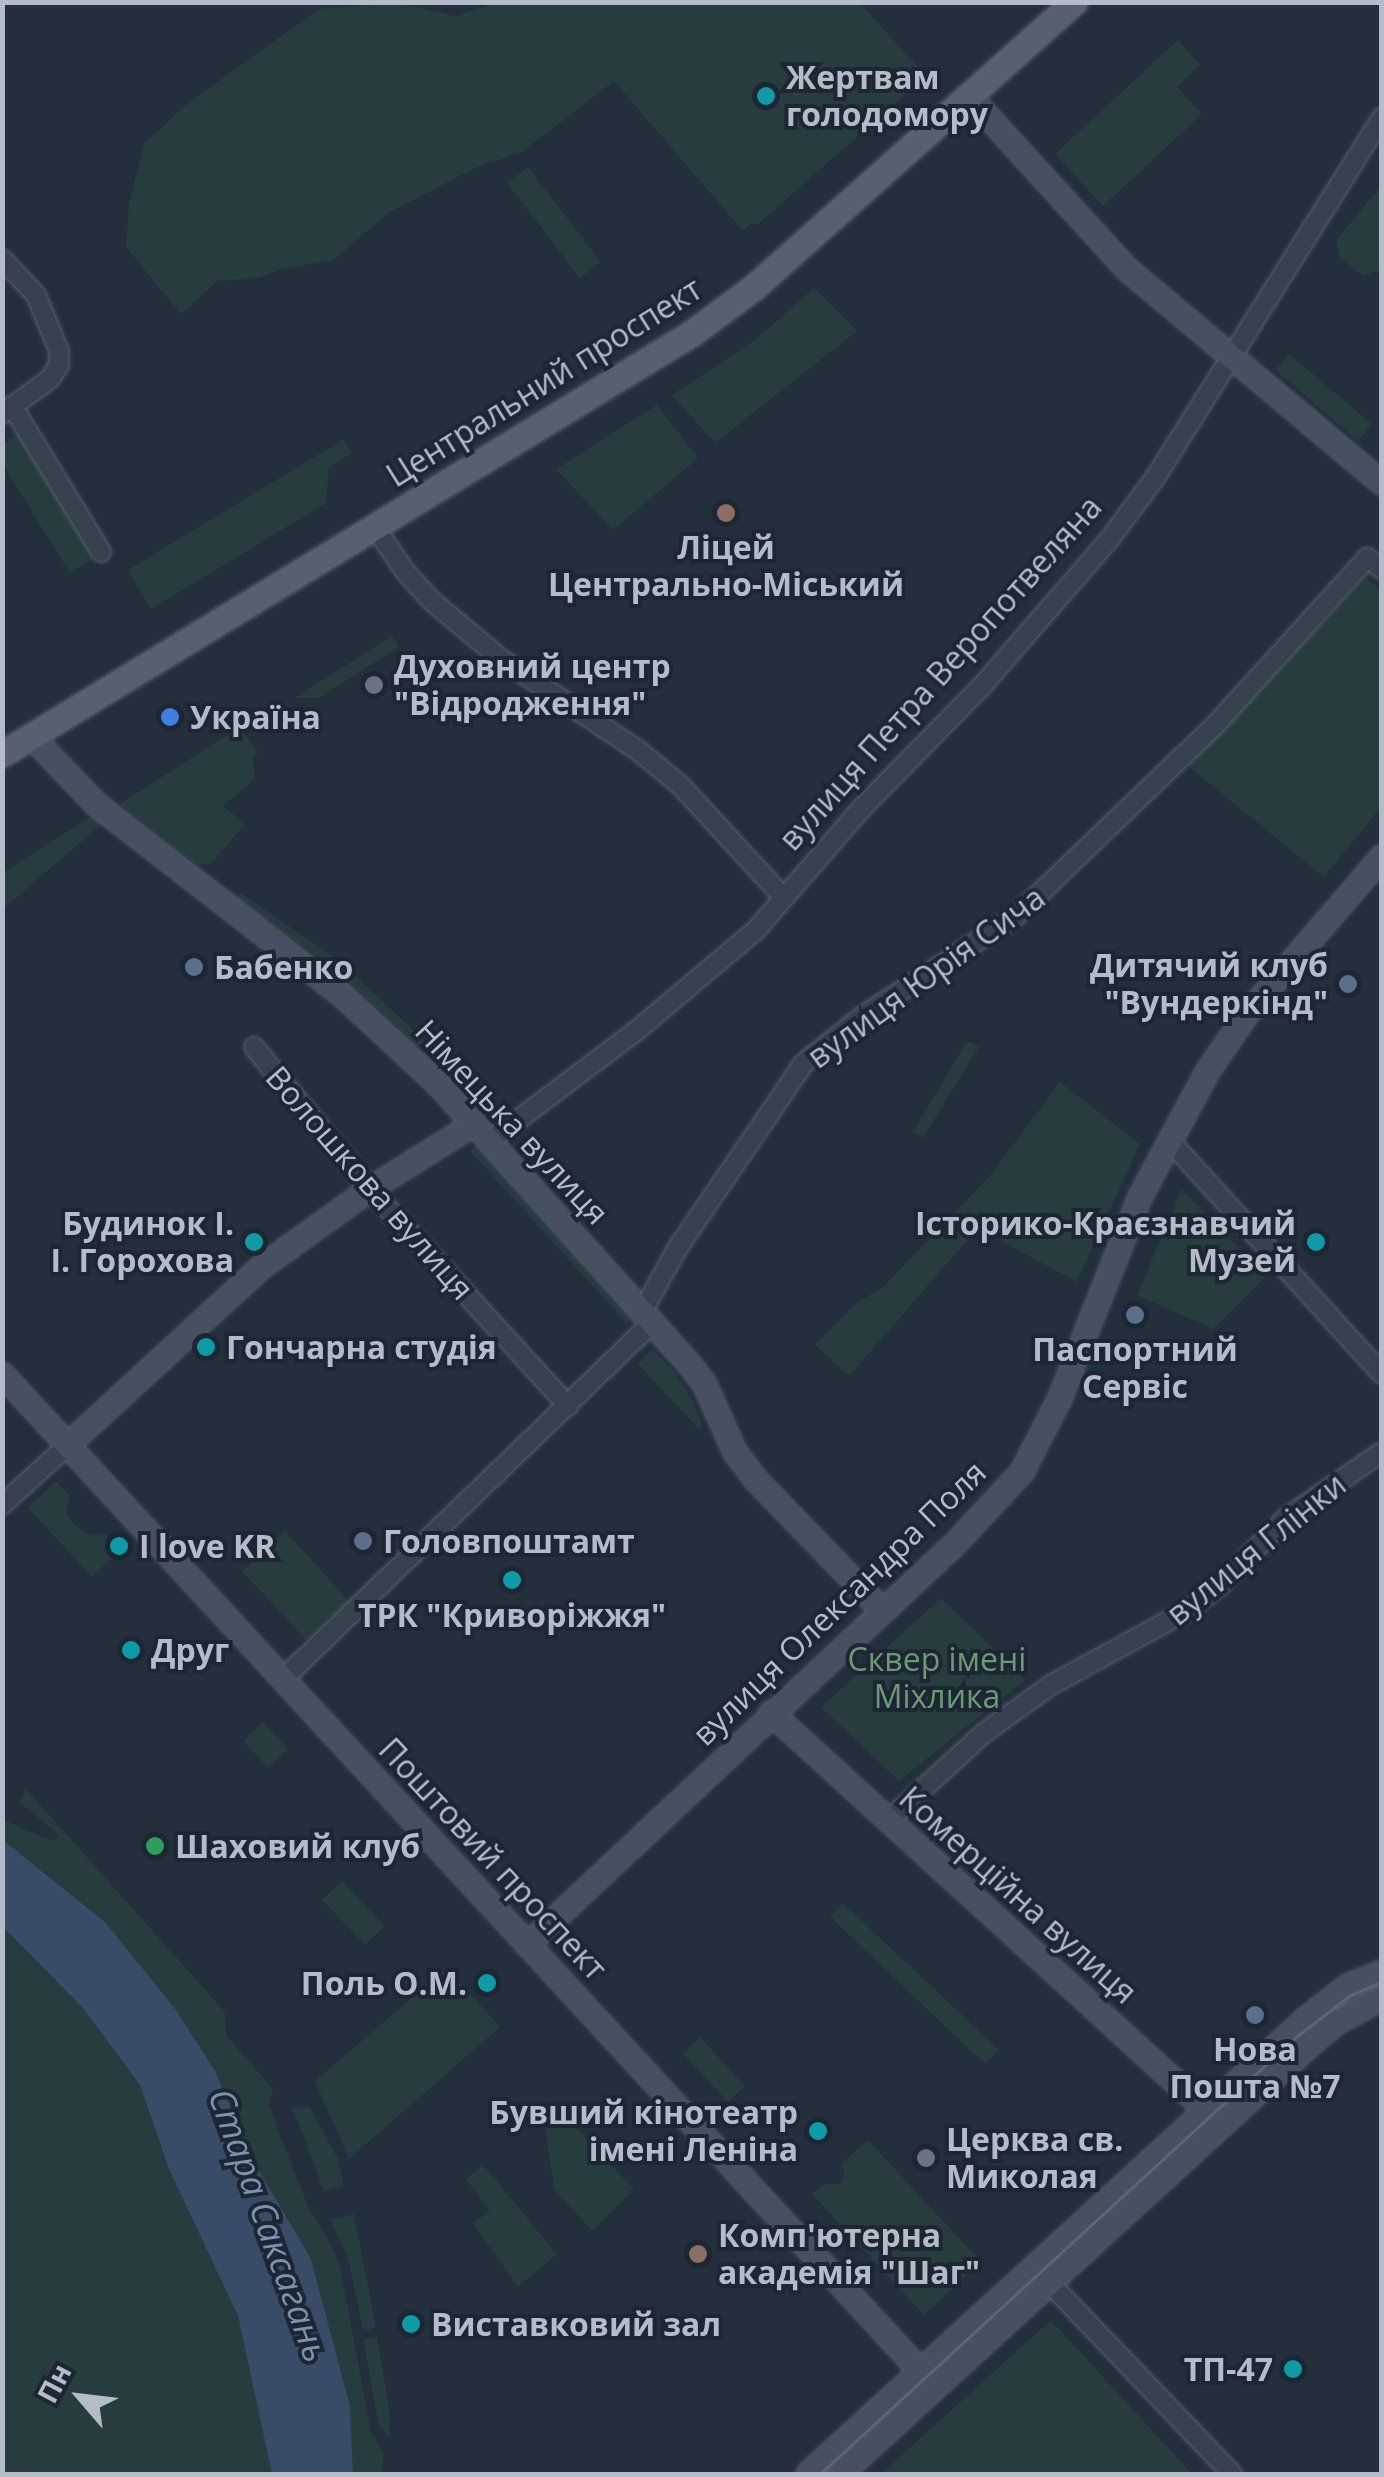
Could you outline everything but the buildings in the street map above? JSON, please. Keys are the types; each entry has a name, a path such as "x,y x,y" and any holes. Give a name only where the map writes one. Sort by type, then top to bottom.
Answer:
{"main road":[{"name":"Центральний проспект","path":"2,754 692,333 754,286 1074,2"}],"street":[{"path":"968,95 1128,270 1382,483"},
{"name":"вулиця Петра Веропотвеляна","path":"2,1505 263,1266 370,1190 482,1133 693,984 756,930 862,808 981,687 1109,540 1235,357 1382,118"},
{"path":"2,259 36,296 59,351 60,365 50,379 8,410 102,552"},
{"path":"374,526 407,574 433,602 501,659 638,751 681,786 783,897"},
{"name":"вулиця Юрія Сича","path":"283,1679 568,1406 646,1318 677,1249 804,1063 864,1015 1016,916 1218,722 1367,558 1382,569"},
{"name":"Німецька вулиця","path":"32,736 97,805 371,1020 482,1133 704,1383 735,1452 755,1479 882,1610"},
{"name":"вулиця Олександра Поля","path":"527,1944 981,1518 1038,1446 1139,1200 1169,1140 1247,1014 1382,857"},
{"name":"Волошкова вулиця","path":"254,1048 370,1190 568,1406"},
{"path":"1169,1140 1382,1374"},
{"name":"Поштовий проспект","path":"2,1374 927,2379"},
{"name":"вулиця Глінки","path":"888,1820 984,1733 1051,1685 1190,1610 1286,1518 1382,1452"},
{"name":"Комерційна вулиця","path":"771,1713 1214,2117"},
{"path":"808,2474 927,2379 1214,2117 1338,1993 1382,1972"},
{"path":"1214,2117 1336,2024 1382,1998"},
{"path":"1042,2274 1232,2474"},
{"path":"841,2474 927,2379"}],"green space":[{"path":"499,2 860,3 926,76 757,225 753,222 743,231 614,81 522,152 477,167 388,213 334,260 282,269 259,278 217,281 181,314 126,247 129,203 144,144 187,104 319,9 397,3 456,16"},
{"path":"1178,40 1200,65 1177,87 1202,114 1103,206 1055,154"},
{"path":"528,167 601,262 580,278 507,183"},
{"path":"1381,186 1381,270 1363,276 1340,258 1336,240"},
{"path":"814,288 857,331 715,443 672,395 754,341"},
{"path":"1289,354 1372,424 1358,441 1275,370"},
{"path":"657,405 698,458 613,530 556,469"},
{"path":"20,433 97,556 70,573 3,465 3,444"},
{"path":"344,439 352,453 329,467 326,503 151,609 128,570"},
{"path":"1365,577 1381,590 1381,807 1324,877 1188,766"},
{"path":"392,636 399,647 319,698 294,698"},
{"path":"240,727 258,752 253,756 255,779 223,806 245,824 212,863 197,865 120,804"},
{"path":"95,814 103,823 3,909 3,873"},
{"path":"241,893 343,964 425,1041 418,1046 337,970 236,899"},
{"path":"967,1041 979,1047 923,1138 913,1132"},
{"path":"1060,1082 1140,1144 1077,1282 978,1228 849,1376 815,1345 855,1304 882,1288 988,1178"},
{"path":"481,1143 636,1317 627,1324 470,1151"},
{"path":"1182,1189 1266,1276 1213,1329 1137,1295"},
{"path":"652,1349 690,1395 702,1425 699,1429 638,1364"},
{"path":"56,1481 70,1496 66,1514 75,1525 90,1535 104,1533 120,1550 92,1577 28,1508"},
{"path":"285,1531 349,1601 306,1640 242,1571"},
{"name":"Сквер імені Міхлика","path":"941,1598 1025,1680 899,1781 821,1707"},
{"path":"263,1722 288,1749 268,1768 243,1741"},
{"path":"26,1789 225,2012 226,2035 273,2089 269,2105 308,2207 331,2244 341,2272 371,2432 384,2454 381,2474 353,2474 350,2406 311,2259 255,2164 215,2071 176,2010 105,1922 3,1840 3,1820 53,1841 59,1835 19,1802"},
{"path":"342,1881 385,1926 365,1945 322,1900"},
{"path":"843,1903 999,2050 985,2064 830,1917"},
{"path":"3,1927 83,2008 140,2085 169,2169 238,2316 272,2474 3,2474"},
{"path":"447,1968 500,2027 349,2159 315,2081"},
{"path":"700,2037 745,2086 728,2102 683,2054"},
{"path":"553,2104 634,2189 592,2231 554,2189 543,2111"},
{"path":"292,2107 310,2108 338,2159 344,2186 324,2191"},
{"path":"868,2140 981,2262 924,2315 812,2194 824,2184 841,2184 845,2172 841,2164"},
{"path":"483,2165 557,2254 518,2287 473,2223 490,2211 466,2179"},
{"path":"354,2214 376,2328 363,2331 349,2262 330,2219"},
{"path":"1051,2320 1192,2474 881,2474 1043,2327"},
{"path":"377,2336 390,2413 389,2437 379,2426 363,2339"}],"water":[{"name":"Стара Саксагань","path":"3,1840 105,1922 176,2010 215,2071 255,2164 311,2259 350,2406 353,2474 272,2474 238,2316 169,2169 140,2085 83,2008 3,1927"}],"tram line":[{"path":"820,2474 1296,2037 1349,1996 1382,1981"}],"place":[{"name":"Жертвам голодомору","path":"766,96"},
{"name":"Ліцей Центрально-Міський","path":"726,513"},
{"name":"Духовний центр \"Відродження\"","path":"374,685"},
{"name":"Україна","path":"170,717"},
{"name":"Бабенко","path":"194,967"},
{"name":"Дитячий клуб \"Вундеркінд\"","path":"1348,984"},
{"name":"Будинок І. І. Горохова","path":"254,1242"},
{"name":"Історико-Краєзнавчий Музей","path":"1316,1242"},
{"name":"Паспортний Сервіс","path":"1135,1315"},
{"name":"Гончарна студія","path":"206,1347"},
{"name":"Головпоштамт","path":"363,1541"},
{"name":"I love KR","path":"119,1546"},
{"name":"ТРК \"Криворіжжя\"","path":"512,1580"},
{"name":"Друг","path":"131,1650"},
{"name":"Шаховий клуб","path":"155,1846"},
{"name":"Поль О.М.","path":"487,1983"},
{"name":"Нова Пошта №7","path":"1255,2015"},
{"name":"Бувший кінотеатр імені Леніна","path":"818,2131"},
{"name":"Церква св. Миколая","path":"926,2158"},
{"name":"Комп'ютерна академія \"Шаг\"","path":"698,2254"},
{"name":"Виставковий зал","path":"411,2324"},
{"name":"ТП-47","path":"1293,2369"}]}
